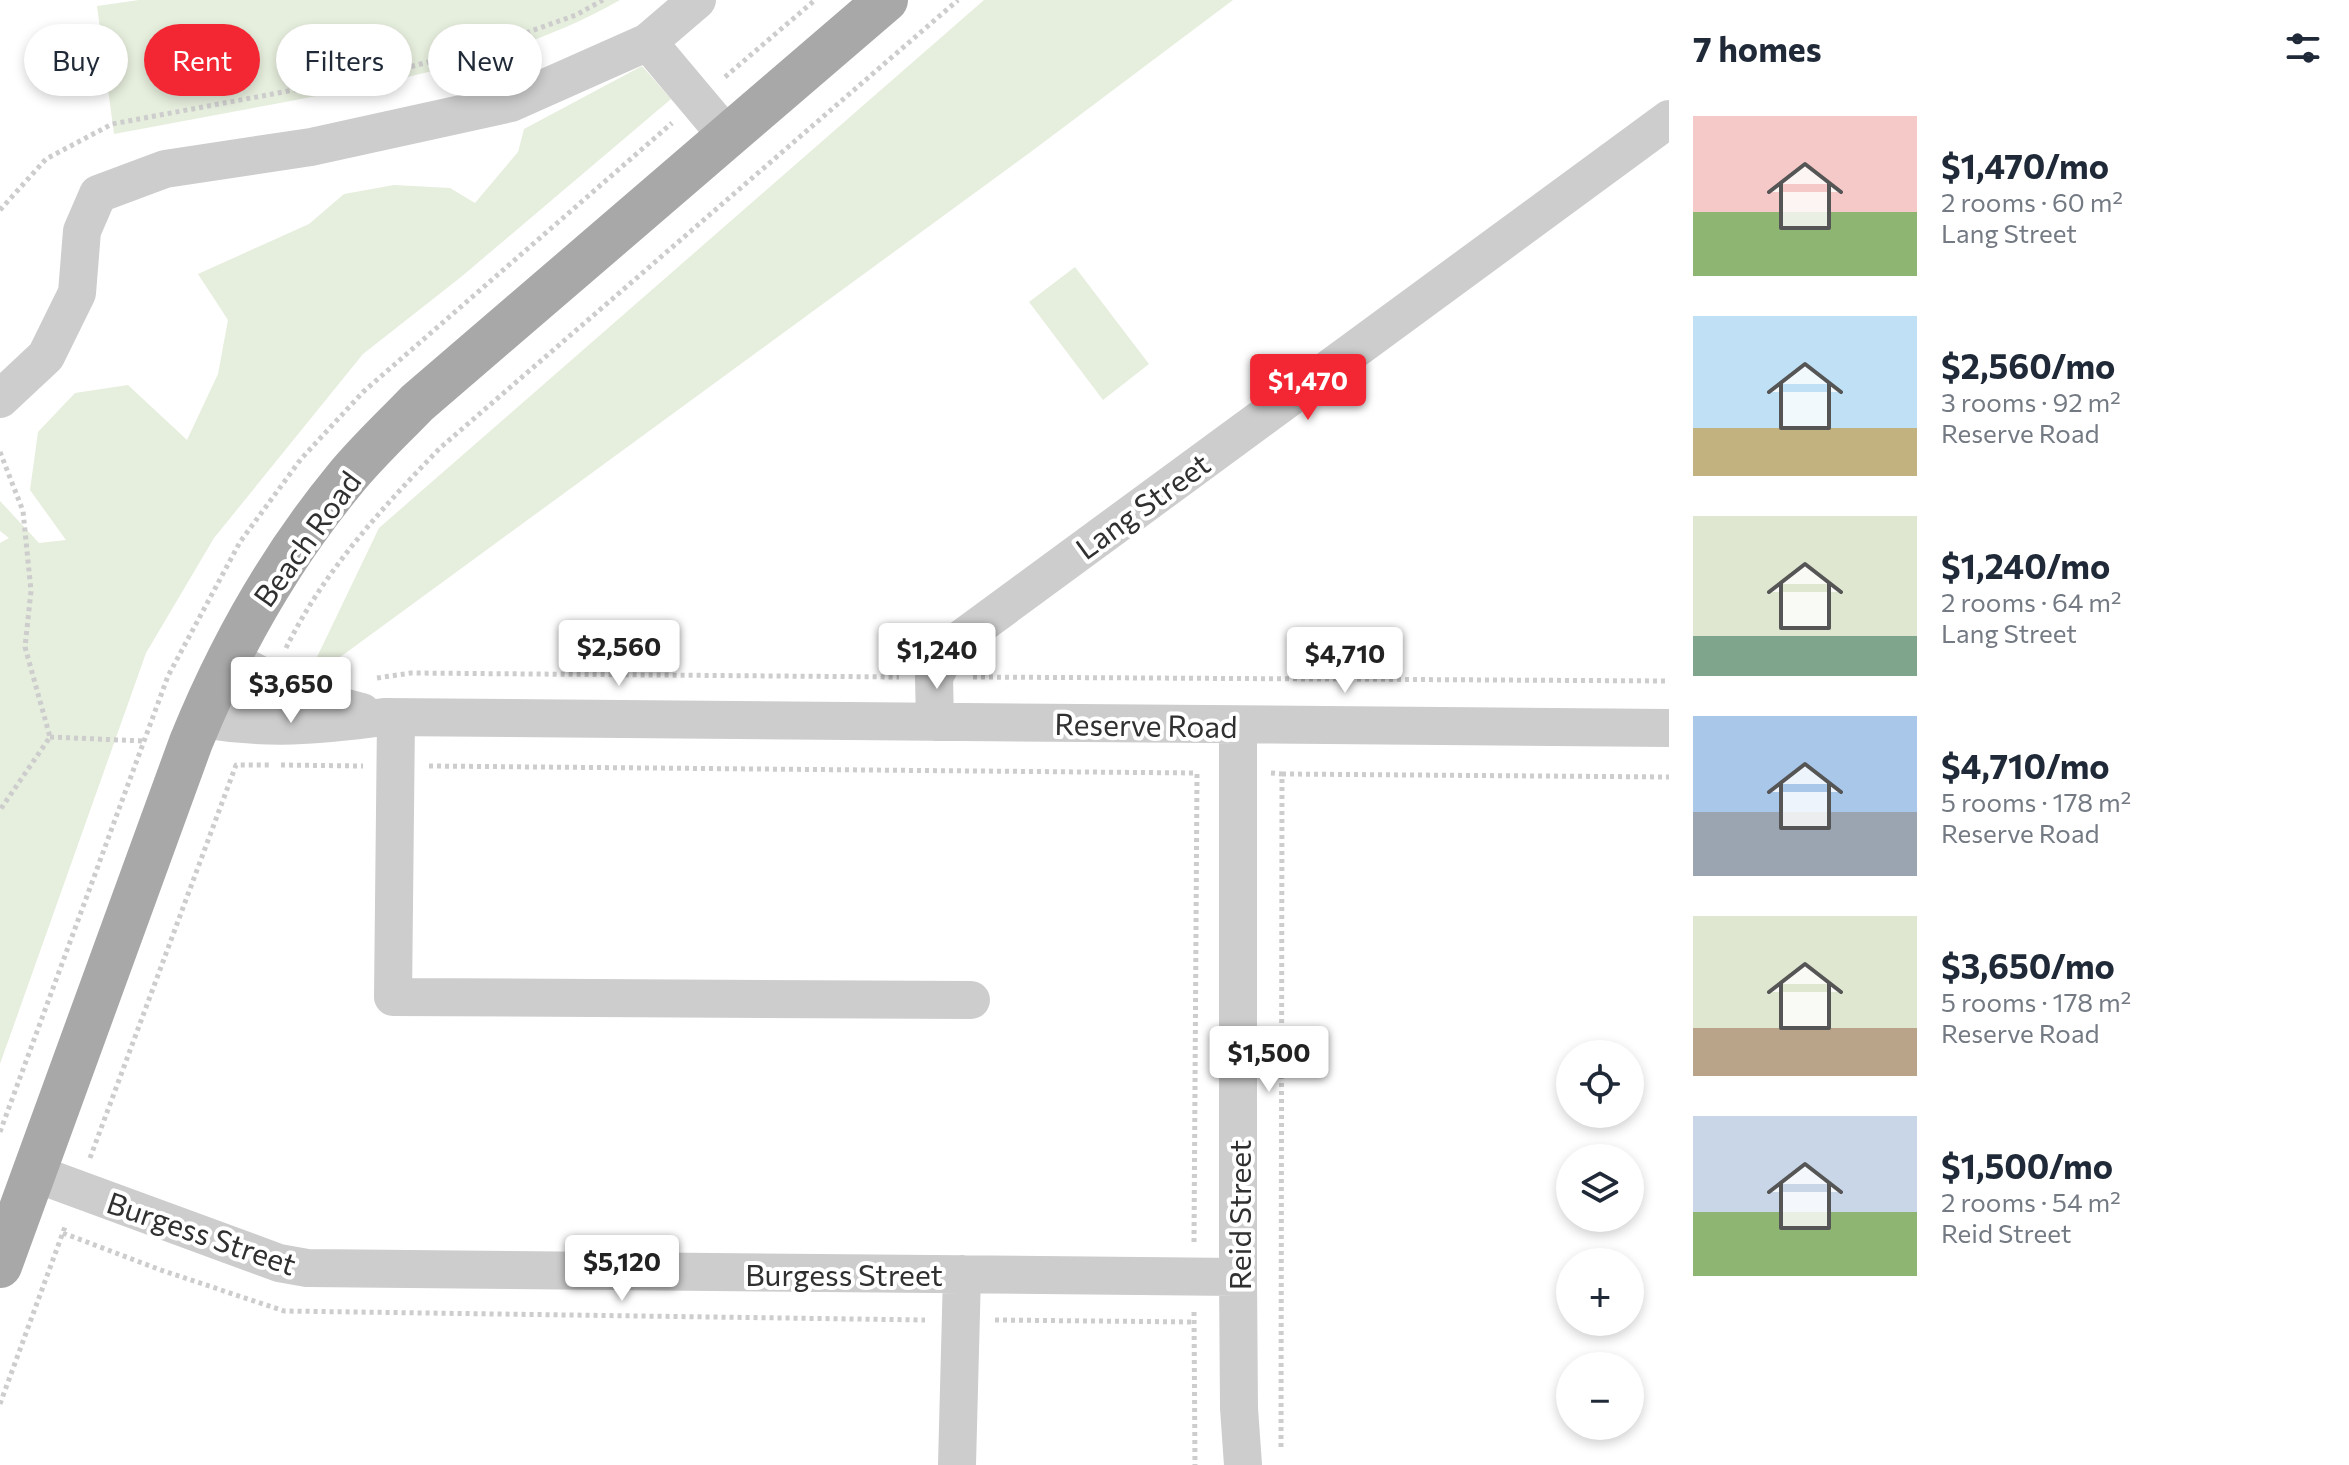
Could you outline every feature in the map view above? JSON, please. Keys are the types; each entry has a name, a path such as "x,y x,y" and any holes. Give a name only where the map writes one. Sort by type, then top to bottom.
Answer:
{"main road":[{"name":"Beach Road","path":"0,1266 201,719 249,617 287,555 347,477 417,403 886,0"}],"street":[{"path":"0,399 46,356 77,293 82,231 98,194 165,169 311,147 511,103 648,42 697,0"},
{"path":"648,42 727,136"},
{"name":"Lang Street","path":"935,722 934,677 950,647 1669,119"},
{"name":"Reserve Road","path":"228,658 298,695 390,718"},
{"path":"390,718 395,766 393,997 971,1000"},
{"name":"Reserve Road","path":"201,719 248,726 310,726 390,718 1669,728"},
{"name":"Reid Street","path":"1238,725 1238,1277 1239,1408 1243,1465"},
{"name":"Burgess Street","path":"34,1173 279,1263 307,1268 1238,1277"},
{"path":"957,1465 962,1274"}],"path":[{"path":"0,210 46,159 112,124 390,72 486,47 576,15 603,0"},
{"path":"286,648 307,607 374,516 440,448 958,0"},
{"path":"0,452 23,511 31,591 25,647 50,737 0,810"},
{"path":"50,737 144,741"},
{"path":"0,1404 236,765 1196,773"},
{"path":"1282,774 1669,777"},
{"path":"92,1152 106,1157"}],"green space":[{"path":"139,0 620,0 542,37 542,24 428,24 428,72 412,76 412,24 276,24 276,96 315,96 114,134 109,96 128,96 128,24 99,24 97,6"},
{"path":"984,0 1233,0 1032,151 332,663 317,657 379,528"},
{"path":"642,66 671,99 461,277 363,354 214,538 146,653 0,1064 0,543 9,538 0,531 0,501 39,543 66,540 30,490 38,432 75,393 128,385 187,440 218,374 228,320 198,274 309,224 344,194 394,185 450,188 475,203 518,152 524,129"},
{"path":"1075,267 1149,364 1103,400 1029,302"}]}
